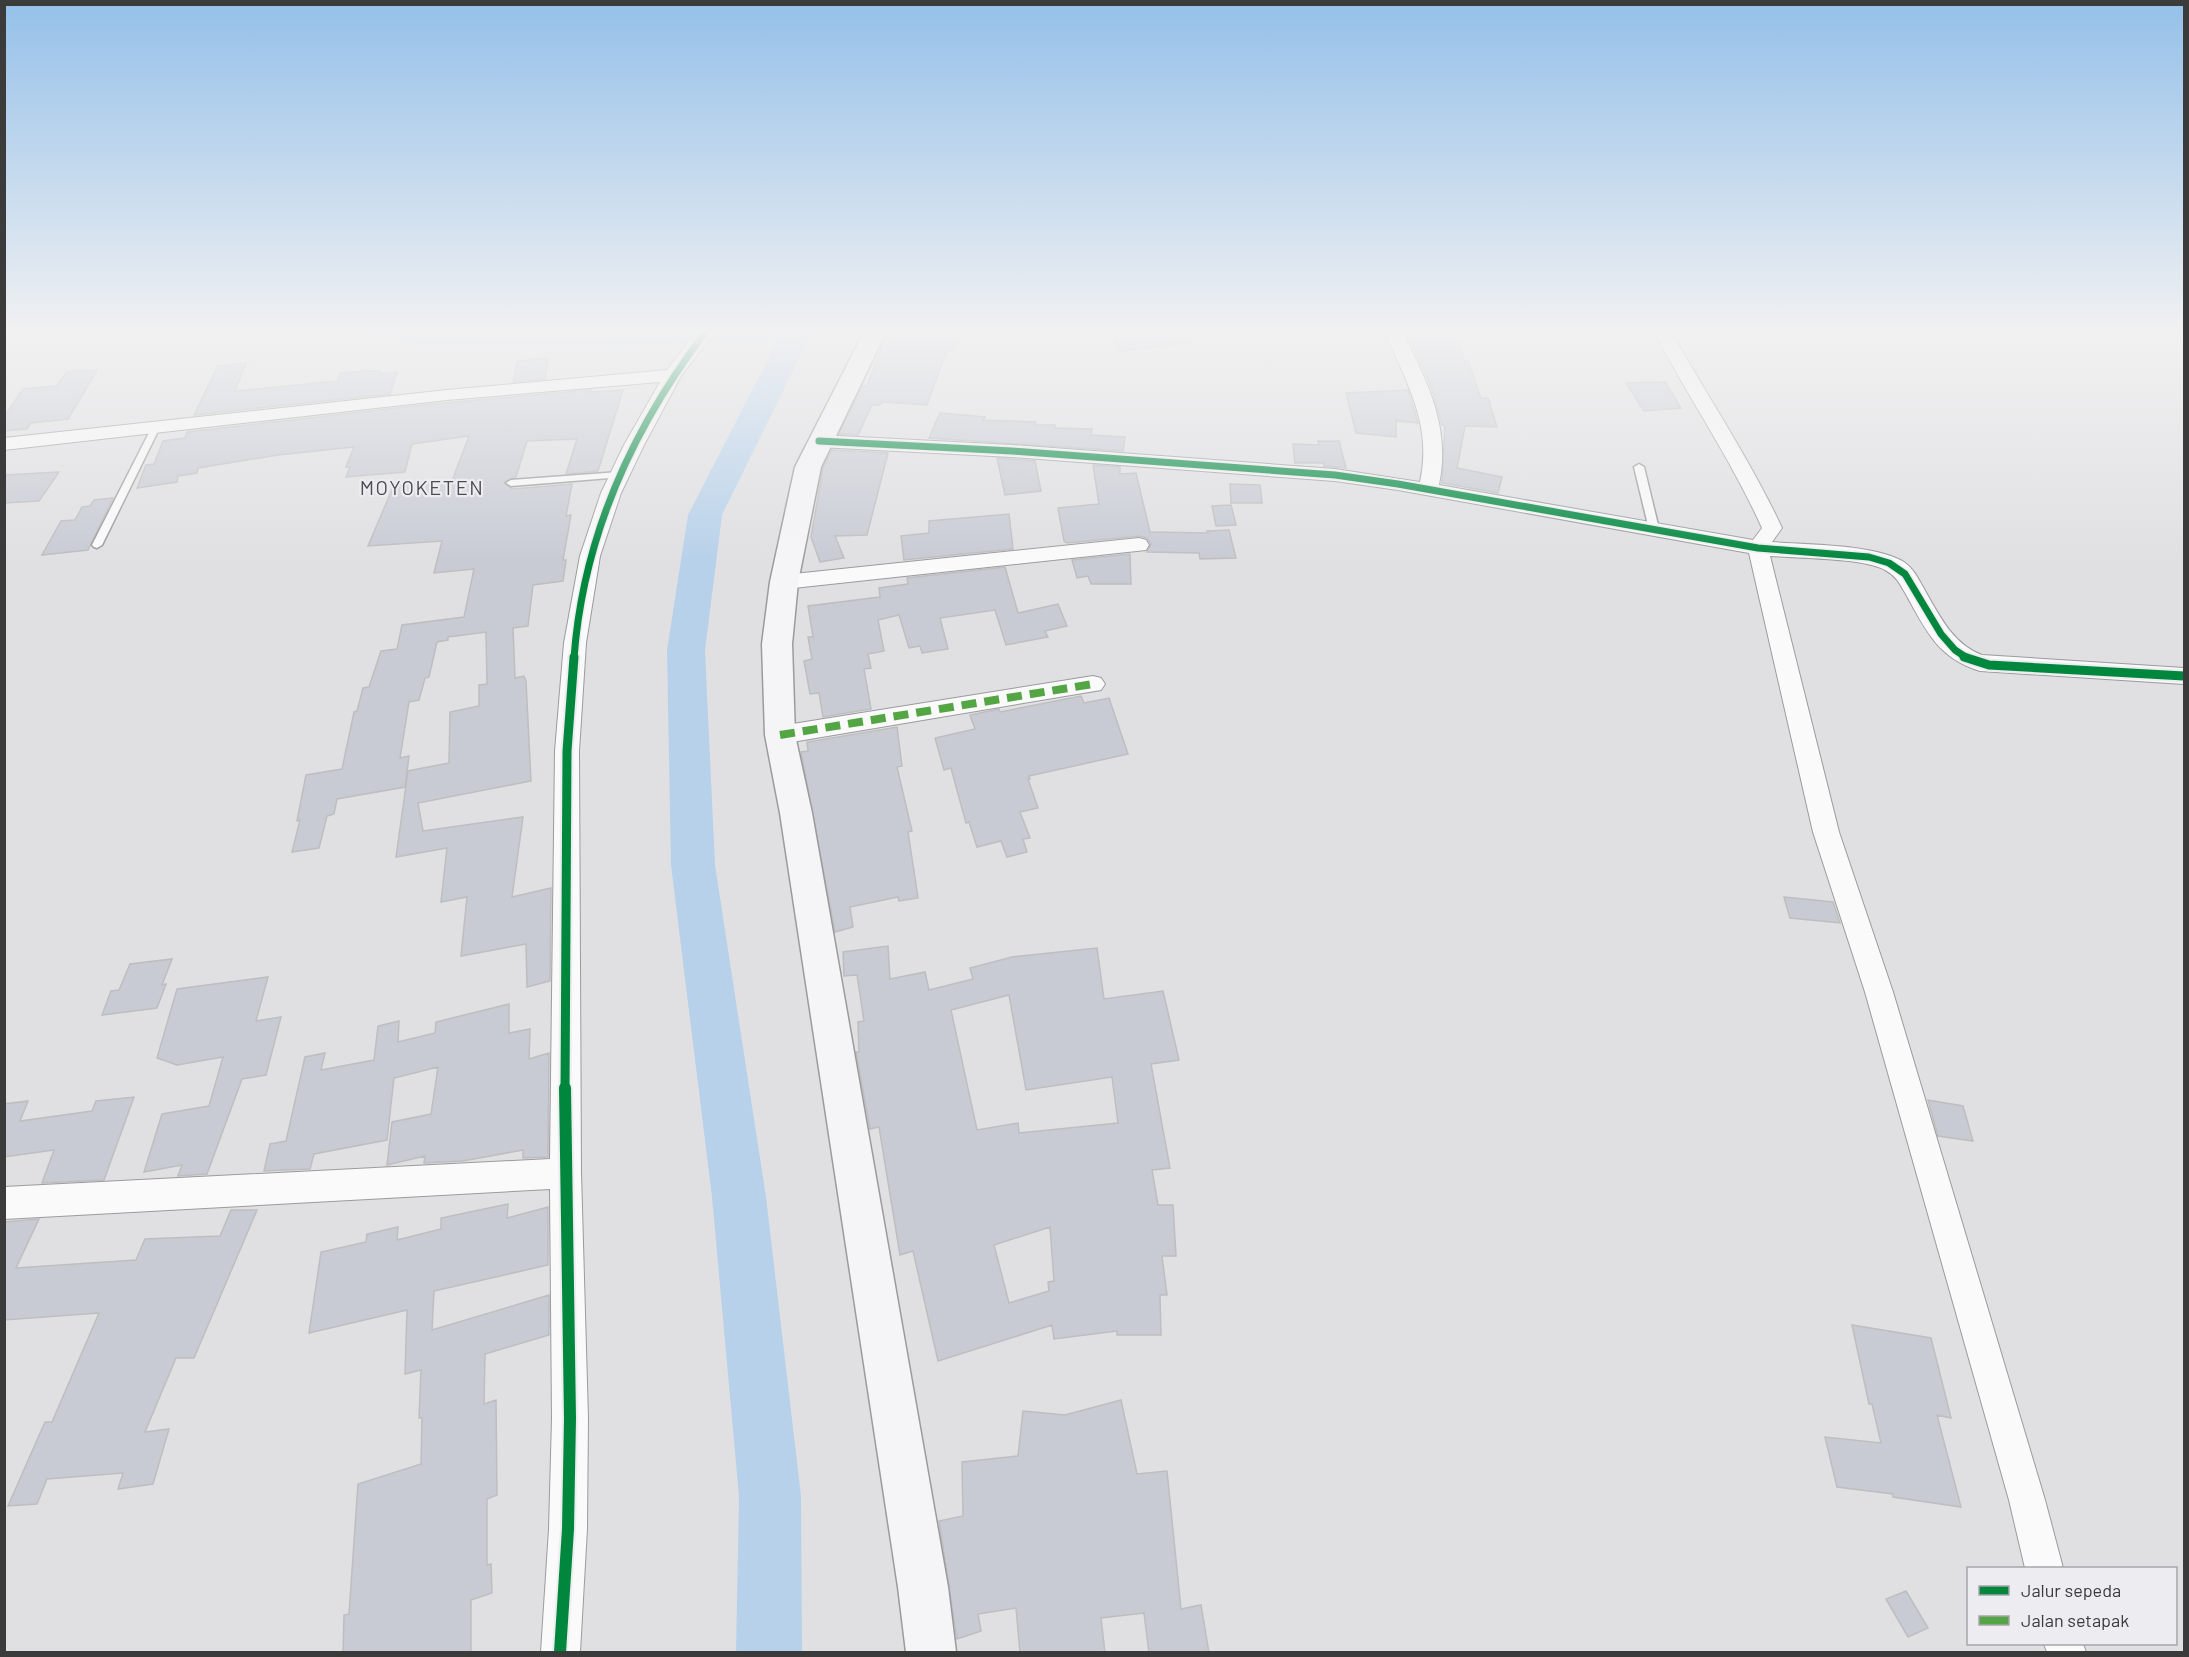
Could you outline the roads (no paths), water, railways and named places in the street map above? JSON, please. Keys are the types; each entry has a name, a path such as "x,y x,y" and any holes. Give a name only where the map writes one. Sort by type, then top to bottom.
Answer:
{"street":[{"path":"4,444 337,407"},
{"path":"560,1653 568,1529 570,1418 565,1173 570,698 575,643 590,556 619,476 658,407"},
{"path":"836,407 808,467 784,582 777,644 780,735 800,836 920,1563 931,1653"},
{"path":"1425,407 1434,452 1428,489"},
{"path":"1705,407 1752,484 1772,528 1758,548 1826,832 1882,1003 2024,1489 2044,1567"},
{"path":"819,441 1335,475 1428,489 1758,548 1869,557 1898,567 1905,574 1943,638 1969,659 1989,665 2184,676"},
{"path":"784,582 1139,545"},
{"path":"780,735 1093,684"},
{"path":"4,1203 565,1173"}],"lane":[{"path":"97,545 156,427"},
{"path":"1639,467 1654,529"},
{"path":"511,483 619,476"}],"waterway":[{"path":"759,407 705,515 686,650 693,865 739,1197 770,1496 769,1652"}],"district":[{"name":"MOYOKETEN","path":"422,487"}]}
